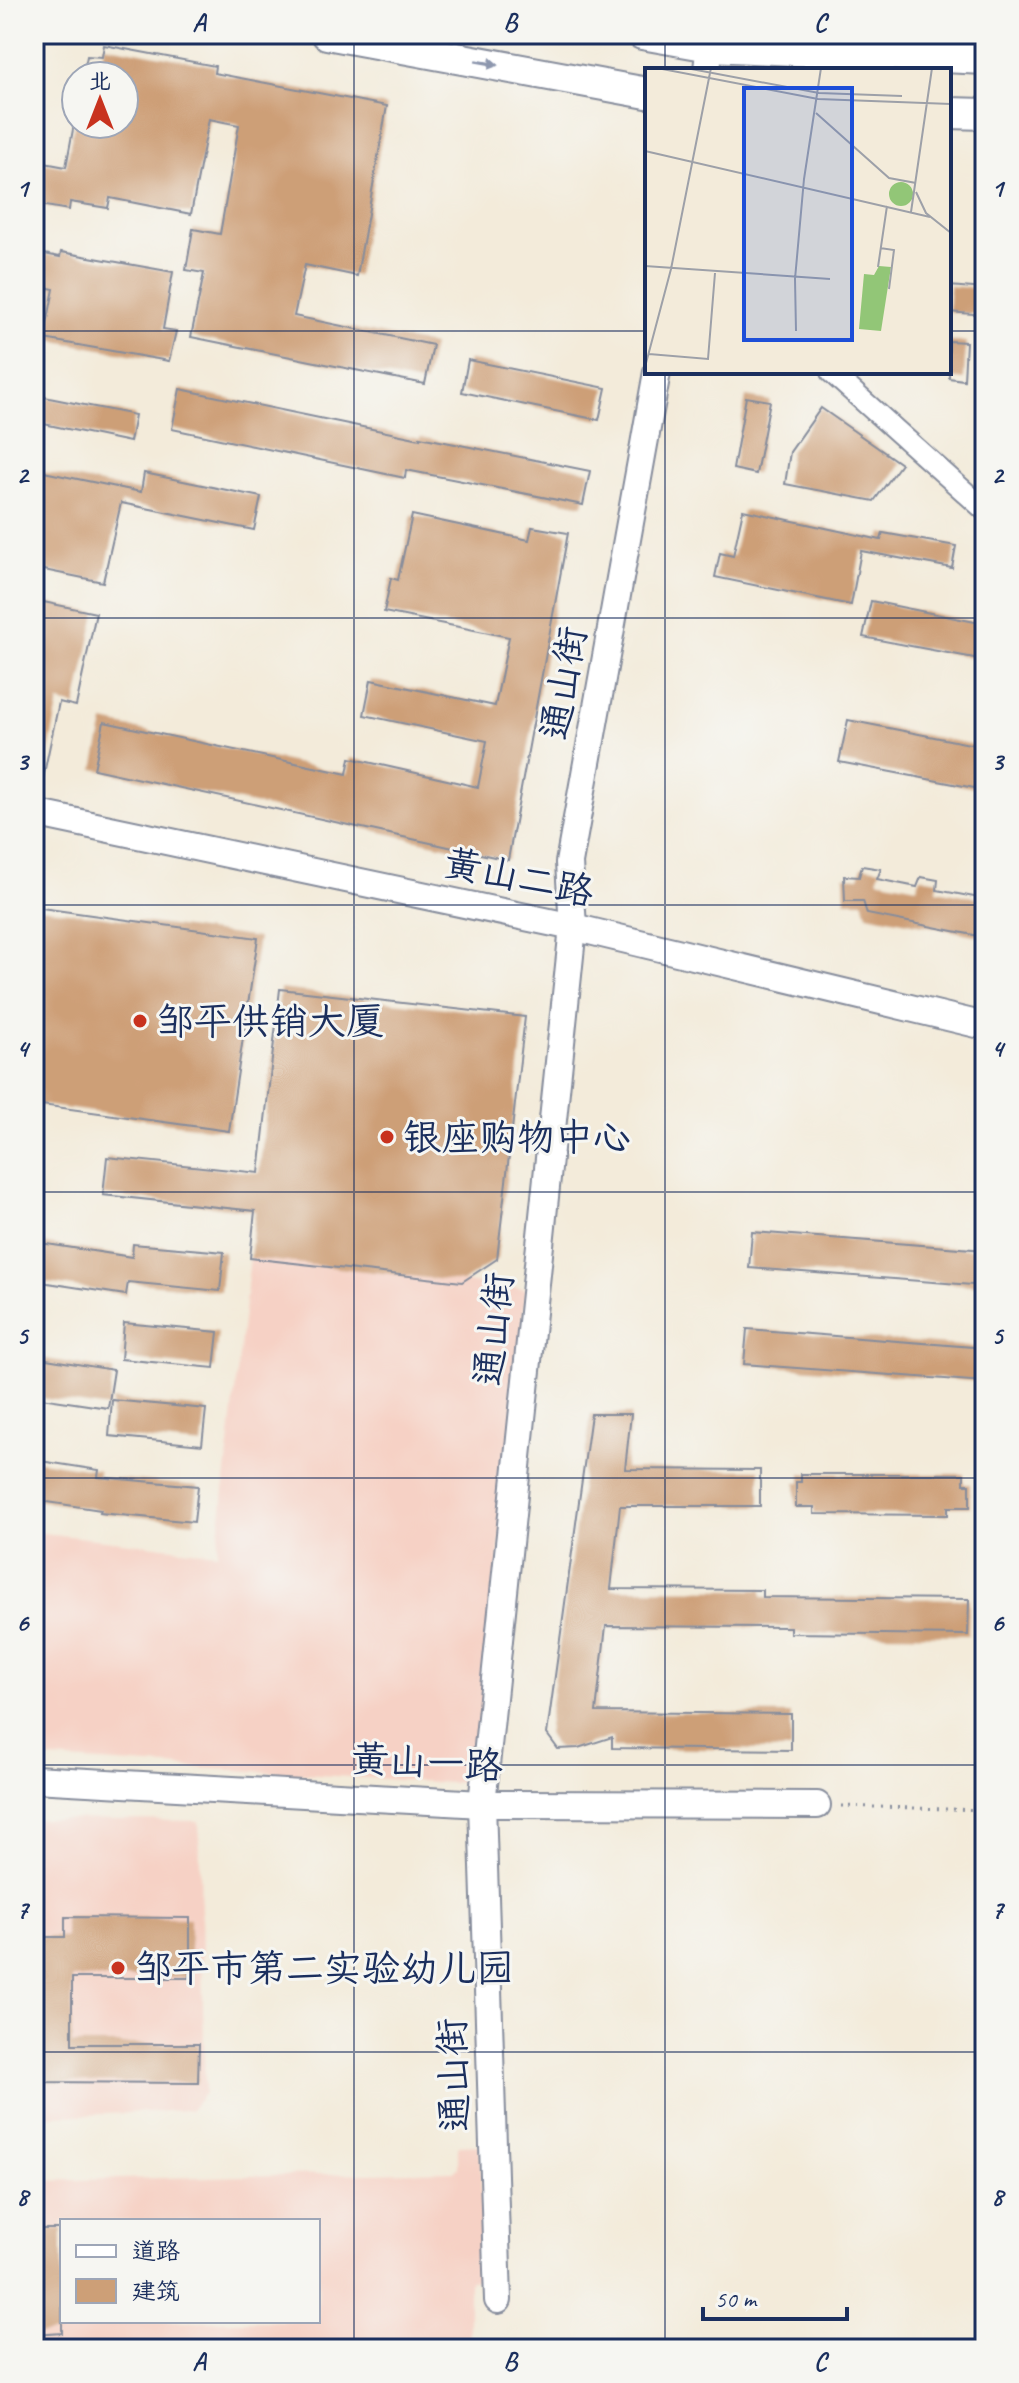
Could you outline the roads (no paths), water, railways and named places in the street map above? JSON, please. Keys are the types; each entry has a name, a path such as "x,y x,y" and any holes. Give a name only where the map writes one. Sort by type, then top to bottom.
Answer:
{"main road":[{"path":"327,34 645,93"},
{"path":"642,34 709,50 985,59"},
{"path":"951,113 985,114"}],"street":[{"name":"通山街","path":"498,2300 482,1804 573,927 569,863 657,374"},
{"path":"833,374 985,510"},
{"name":"黄山二路","path":"34,813 573,927 985,1026"},
{"name":"黄山一路","path":"34,1779 482,1804 817,1805"}],"place":[{"name":"邹平供销大厦","path":"140,1021"},
{"name":"银座购物中心","path":"387,1137"},
{"name":"邹平市第二实验幼儿园","path":"118,1968"}]}
